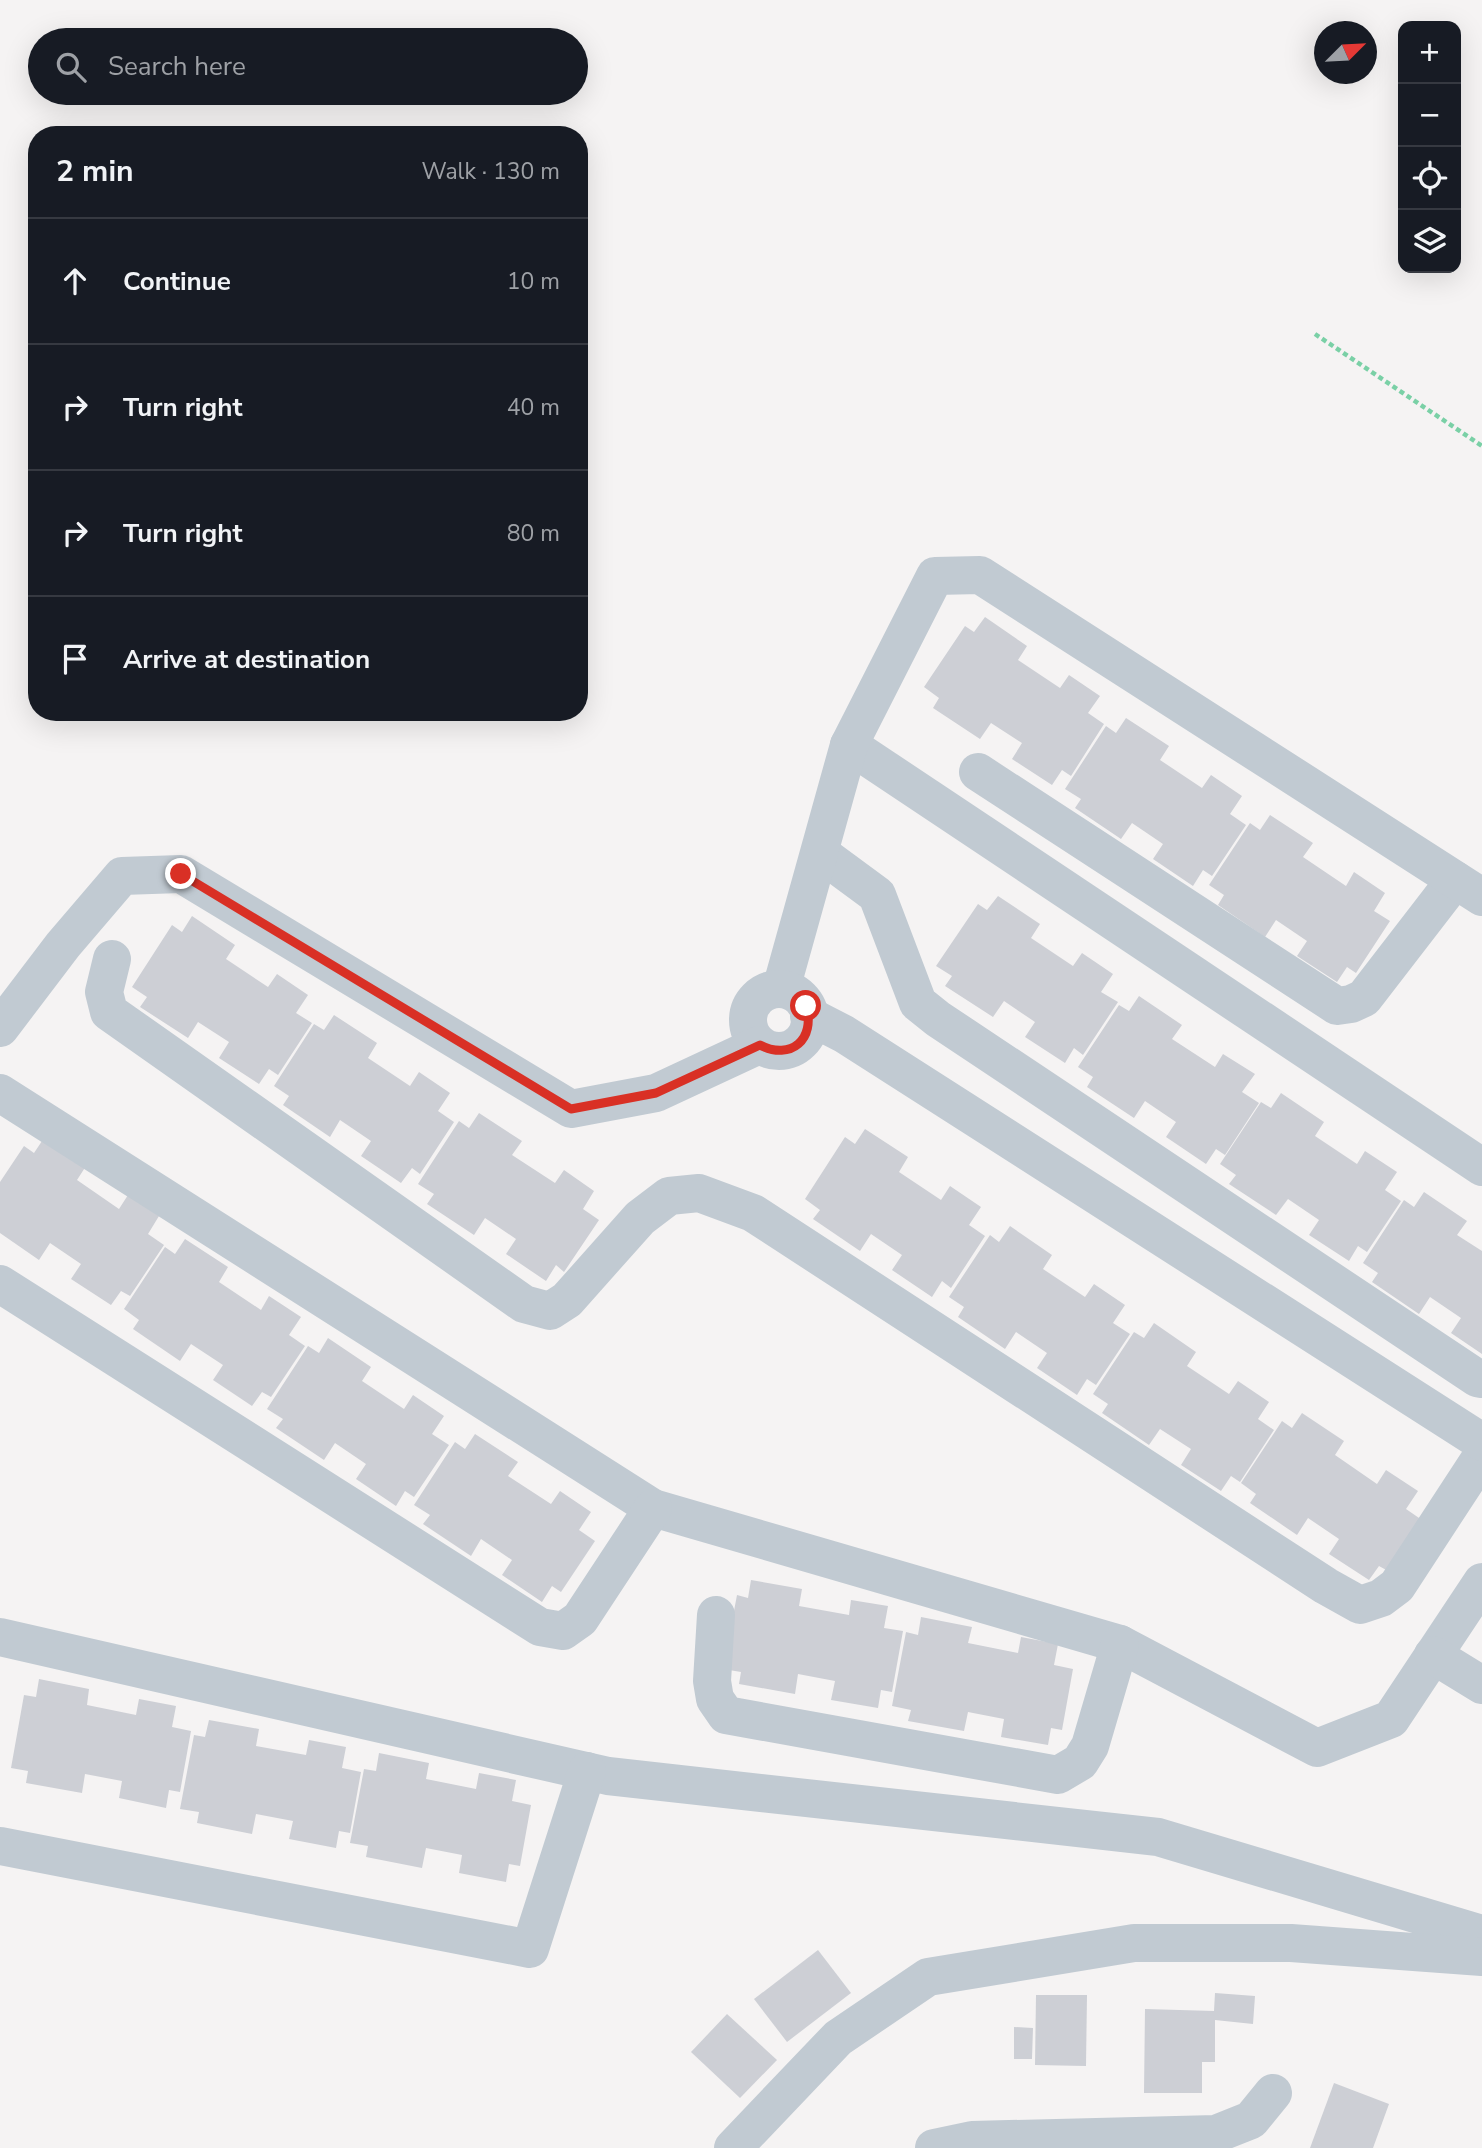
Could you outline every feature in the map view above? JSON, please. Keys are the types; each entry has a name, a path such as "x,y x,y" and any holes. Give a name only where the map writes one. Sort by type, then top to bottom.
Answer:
{"street":[{"path":"781,989 849,744 935,576 980,575 1469,889 1364,998 1338,1006 978,772"},
{"path":"849,744 1482,1167"},
{"path":"820,853 877,895 918,1003 938,1019 1476,1378 1482,1379"},
{"path":"0,1028 63,945 122,876 181,874 571,1109 656,1093 760,1045"},
{"path":"111,959 103,992 109,1013 524,1304 550,1311 567,1300 640,1218 670,1196 699,1193 753,1213 1326,1586 1360,1605 1381,1598 1397,1586 1482,1456"},
{"path":"781,989 800,997 809,1016 805,1037 789,1050 778,1051 760,1045 749,1028 749,1009 761,994 781,989"},
{"path":"809,1016 844,1034 1482,1442"},
{"path":"0,1093 653,1508 1120,1644 1317,1748 1391,1719 1482,1582"},
{"path":"0,1284 540,1627 564,1630 580,1619 653,1508"},
{"path":"716,1615 712,1681 715,1699 726,1715 1058,1775 1080,1762 1090,1746 1120,1644"},
{"path":"0,1637 608,1776 1158,1837 1482,1934"},
{"path":"1433,1655 1482,1685"},
{"path":"0,1846 530,1949 587,1771"},
{"path":"733,2148 838,2038 928,1977 1134,1943 1291,1943 1482,1957"},
{"path":"934,2148 972,2140 1216,2134 1251,2120 1273,2093"}],"path":[{"path":"1315,334 1482,446"}],"building":[{"path":"985,617 1027,646 1018,660 1060,688 1069,675 1100,696 1088,713 1104,724 1071,776 1062,770 1052,785 1012,759 1022,743 991,723 980,739 933,708 939,698 924,687 965,626 974,632"},
{"path":"1126,718 1169,746 1160,760 1202,788 1211,775 1242,796 1230,814 1246,825 1212,876 1203,870 1193,886 1153,859 1163,844 1132,823 1121,839 1075,808 1081,799 1065,789 1106,726 1116,733"},
{"path":"1270,815 1313,843 1303,857 1346,886 1354,872 1385,893 1374,911 1390,921 1356,973 1347,967 1337,982 1297,956 1307,941 1276,920 1265,937 1218,905 1224,895 1209,885 1250,823 1260,830"},
{"path":"998,896 1040,924 1031,938 1073,966 1082,953 1113,974 1101,992 1118,1002 1083,1055 1074,1048 1065,1063 1025,1037 1035,1022 1004,1001 993,1017 945,986 952,976 936,966 978,904 987,910"},
{"path":"192,916 235,945 226,959 268,987 277,974 308,995 296,1013 312,1023 278,1075 269,1069 259,1084 219,1058 229,1042 198,1022 188,1038 140,1007 147,997 132,987 172,925 182,932"},
{"path":"1139,996 1182,1025 1172,1039 1215,1067 1223,1054 1255,1074 1242,1092 1259,1103 1225,1155 1216,1149 1206,1164 1166,1137 1176,1122 1145,1101 1134,1118 1087,1087 1093,1077 1078,1067 1119,1005 1129,1011"},
{"path":"334,1015 377,1043 368,1058 410,1086 419,1072 450,1093 438,1111 454,1122 420,1174 412,1168 401,1183 361,1156 371,1141 340,1120 330,1137 283,1105 289,1096 274,1086 314,1024 324,1030"},
{"path":"1281,1093 1324,1122 1315,1136 1357,1164 1365,1151 1397,1172 1385,1190 1401,1201 1367,1252 1358,1246 1349,1261 1309,1235 1319,1220 1288,1199 1276,1215 1229,1184 1236,1175 1220,1164 1261,1102 1271,1108"},
{"path":"479,1113 522,1141 512,1155 555,1183 564,1170 594,1191 583,1209 599,1220 564,1272 556,1265 546,1281 506,1254 516,1239 485,1218 474,1235 427,1204 434,1194 418,1184 459,1121 469,1128"},
{"path":"865,1129 908,1157 899,1172 941,1200 950,1186 981,1207 969,1225 985,1236 951,1288 942,1281 932,1297 892,1270 902,1255 871,1234 860,1251 813,1219 820,1210 805,1199 845,1137 855,1144"},
{"path":"44,1138 86,1166 77,1180 119,1209 128,1195 159,1216 148,1234 164,1245 130,1296 121,1291 111,1305 71,1279 81,1264 50,1243 39,1260 0,1233 0,1182 24,1146 34,1153"},
{"path":"1424,1192 1467,1221 1457,1235 1482,1251 1482,1354 1451,1333 1461,1318 1430,1297 1419,1314 1372,1282 1378,1273 1363,1263 1404,1200 1414,1207"},
{"path":"1010,1226 1052,1255 1043,1269 1085,1297 1094,1284 1125,1305 1113,1323 1130,1334 1096,1385 1087,1379 1077,1395 1037,1368 1047,1353 1016,1332 1005,1349 958,1317 964,1307 949,1297 990,1235 999,1242"},
{"path":"185,1239 228,1267 219,1282 261,1310 269,1296 301,1317 289,1335 305,1346 271,1397 262,1392 252,1406 213,1380 223,1365 191,1344 180,1361 133,1329 139,1320 124,1309 165,1247 175,1254"},
{"path":"1154,1323 1196,1352 1187,1366 1229,1394 1238,1381 1269,1402 1258,1419 1274,1430 1240,1482 1231,1476 1221,1491 1181,1465 1191,1449 1160,1429 1149,1445 1102,1413 1108,1404 1093,1394 1134,1332 1144,1338"},
{"path":"328,1338 371,1367 362,1381 404,1409 413,1395 444,1416 432,1434 449,1445 414,1497 405,1491 396,1506 356,1479 366,1464 335,1443 324,1460 276,1428 283,1419 267,1409 308,1346 319,1353"},
{"path":"1302,1413 1344,1441 1335,1455 1377,1484 1386,1470 1418,1491 1406,1509 1422,1520 1388,1571 1379,1566 1369,1580 1329,1554 1339,1539 1308,1518 1297,1535 1250,1503 1256,1494 1241,1483 1282,1421 1292,1428"},
{"path":"475,1434 518,1462 508,1476 551,1504 560,1491 591,1512 579,1530 595,1541 561,1592 552,1586 542,1602 502,1575 512,1560 481,1539 471,1556 423,1524 430,1515 414,1505 455,1442 465,1449"},
{"path":"751,1580 802,1589 799,1606 849,1615 851,1600 888,1606 884,1628 903,1631 892,1692 881,1690 878,1708 831,1700 835,1681 798,1674 795,1694 739,1684 741,1672 723,1669 737,1595 748,1598"},
{"path":"921,1617 972,1627 968,1643 1018,1653 1021,1637 1058,1644 1054,1665 1073,1669 1062,1730 1051,1728 1048,1745 1001,1737 1004,1719 968,1712 964,1731 908,1721 911,1710 892,1706 906,1632 918,1635"},
{"path":"39,1679 89,1689 87,1705 136,1715 139,1699 176,1706 172,1727 191,1731 180,1792 169,1790 166,1808 119,1798 122,1781 85,1774 82,1793 26,1783 28,1771 11,1768 24,1695 36,1697"},
{"path":"209,1720 259,1729 256,1746 306,1755 309,1740 346,1747 342,1768 361,1772 350,1833 339,1831 336,1848 289,1839 293,1821 256,1814 252,1834 197,1823 199,1812 180,1809 194,1735 205,1737"},
{"path":"379,1753 429,1763 426,1779 476,1789 479,1773 516,1780 512,1801 531,1805 520,1866 509,1864 506,1882 459,1873 462,1855 426,1848 422,1868 366,1857 368,1846 350,1843 364,1769 376,1771"},
{"path":"818,1950 851,1993 787,2042 754,1999"},
{"path":"1215,1993 1255,1996 1253,2024 1215,2020 1215,2062 1202,2062 1202,2093 1144,2093 1145,2009 1214,2011"},
{"path":"1036,1995 1087,1995 1086,2066 1035,2065"},
{"path":"727,2014 777,2060 740,2098 691,2052"},
{"path":"1014,2027 1033,2028 1032,2059 1014,2059"},
{"path":"1334,2083 1389,2104 1373,2148 1310,2148"}],"route":[{"path":"181,874 571,1109 656,1093 760,1045 769,1050 789,1050 805,1037 809,1027 806,1006"}]}
